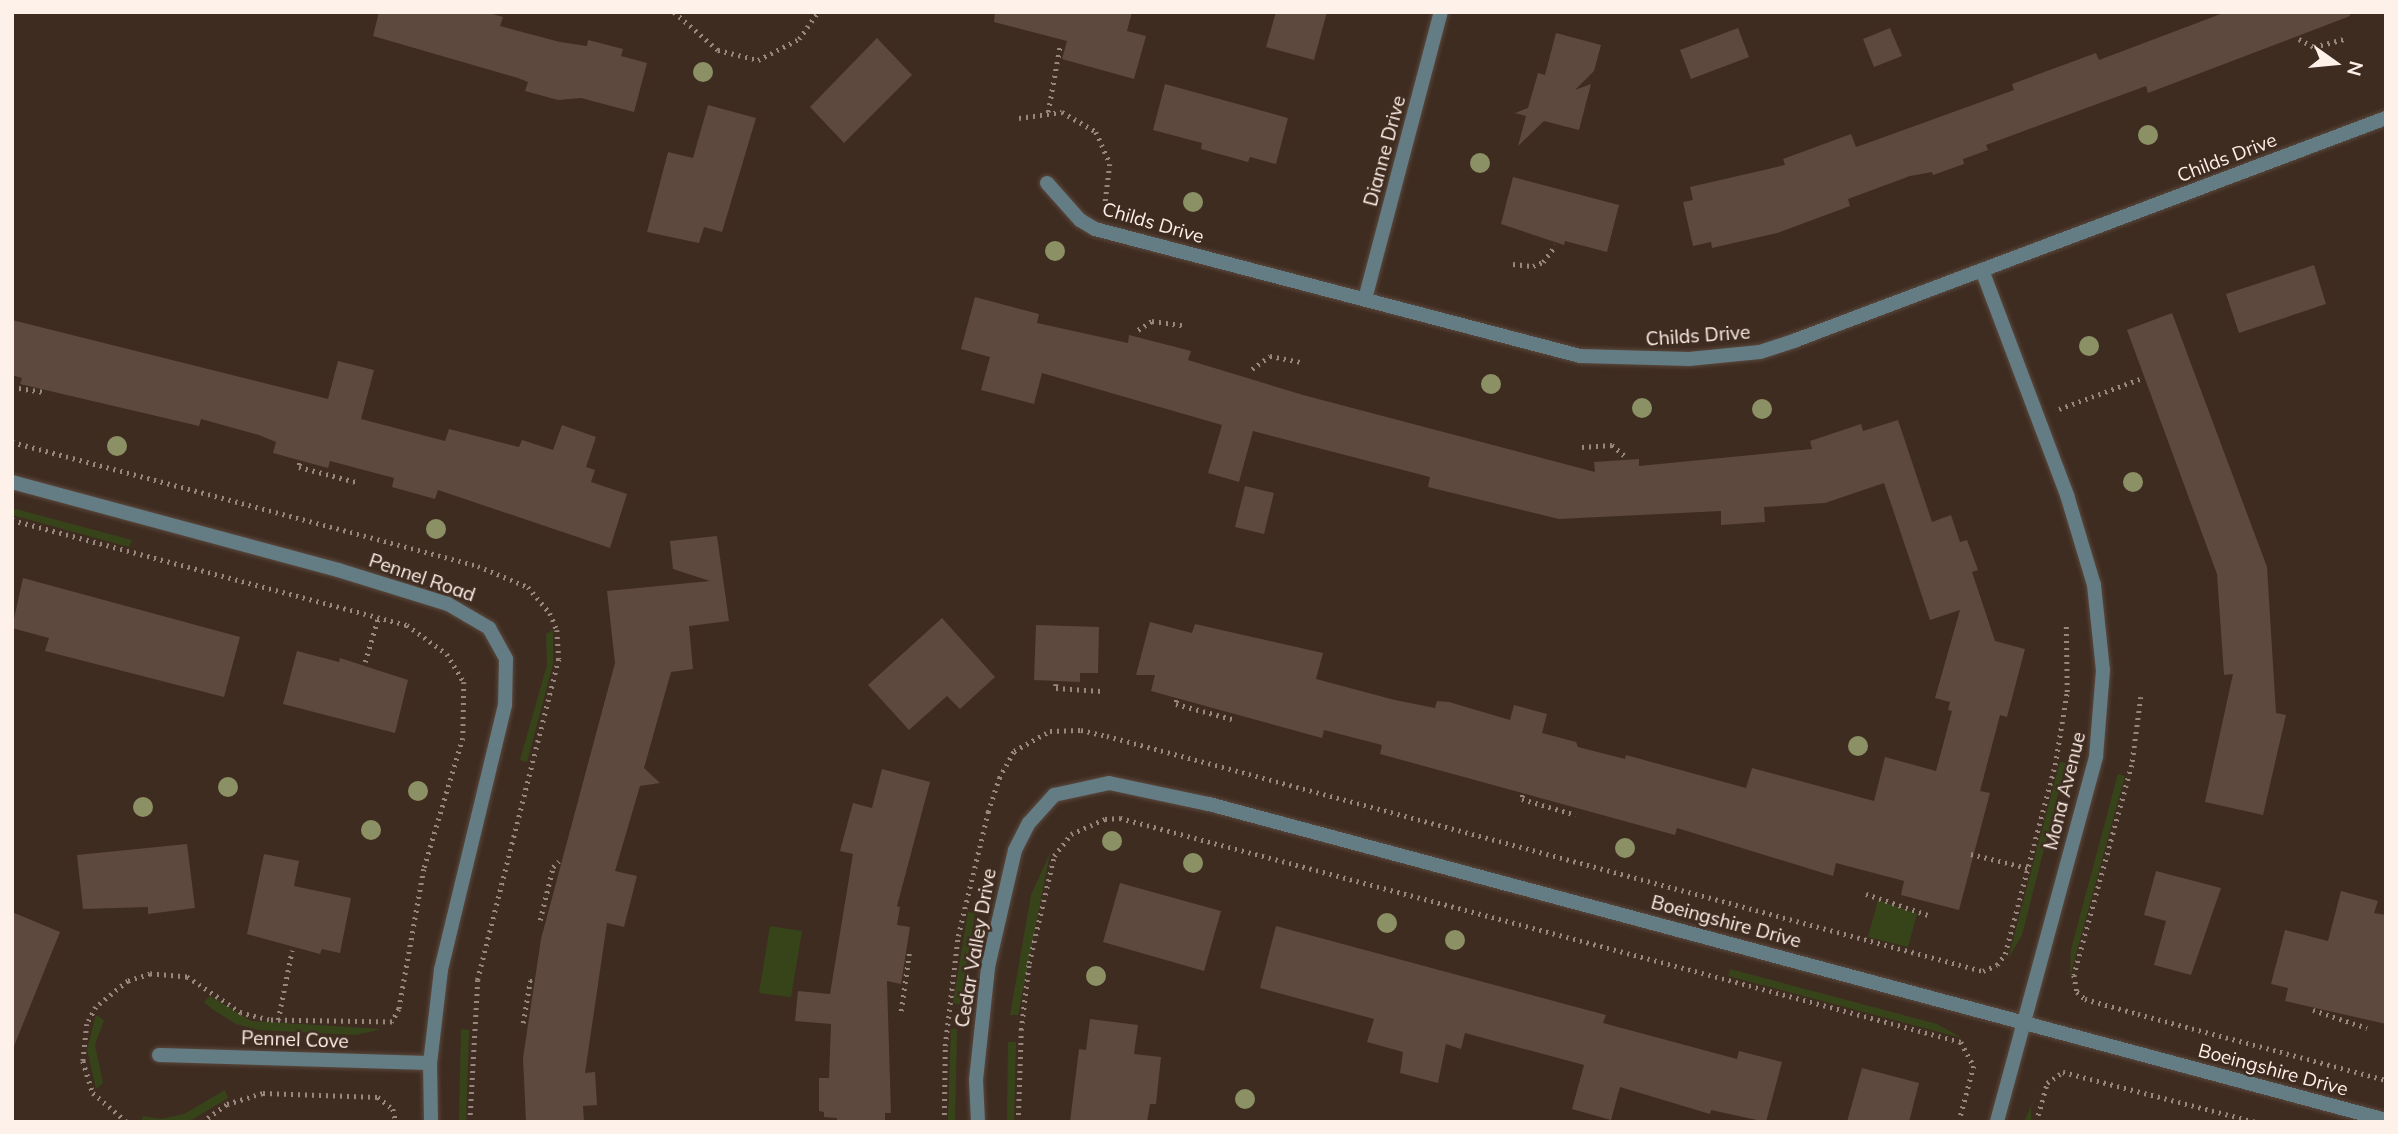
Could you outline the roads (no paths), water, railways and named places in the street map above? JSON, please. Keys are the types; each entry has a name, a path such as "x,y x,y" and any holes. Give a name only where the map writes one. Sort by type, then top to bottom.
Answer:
{"street":[{"name":"Dianne Drive","path":"1365,299 1441,12"},
{"name":"Childs Drive","path":"1047,183 1080,220 1096,229 1580,356 1689,359 1760,352 2386,118"},
{"name":"Mona Avenue","path":"1982,270 2035,418 2067,495 2094,585 2102,627 2103,680 2096,757 1997,1122"},
{"name":"Pennel Road","path":"12,482 338,570 448,604 489,628 506,659 505,705 446,943 430,1063 431,1122"},
{"name":"Boeingshire Drive","path":"1054,795 1109,783 1134,785 2386,1120"},
{"name":"Cedar Valley Drive","path":"978,1122 980,1027 1000,906 1015,850 1029,823 1054,795"},
{"name":"Pennel Cove","path":"159,1055 430,1063"}]}
